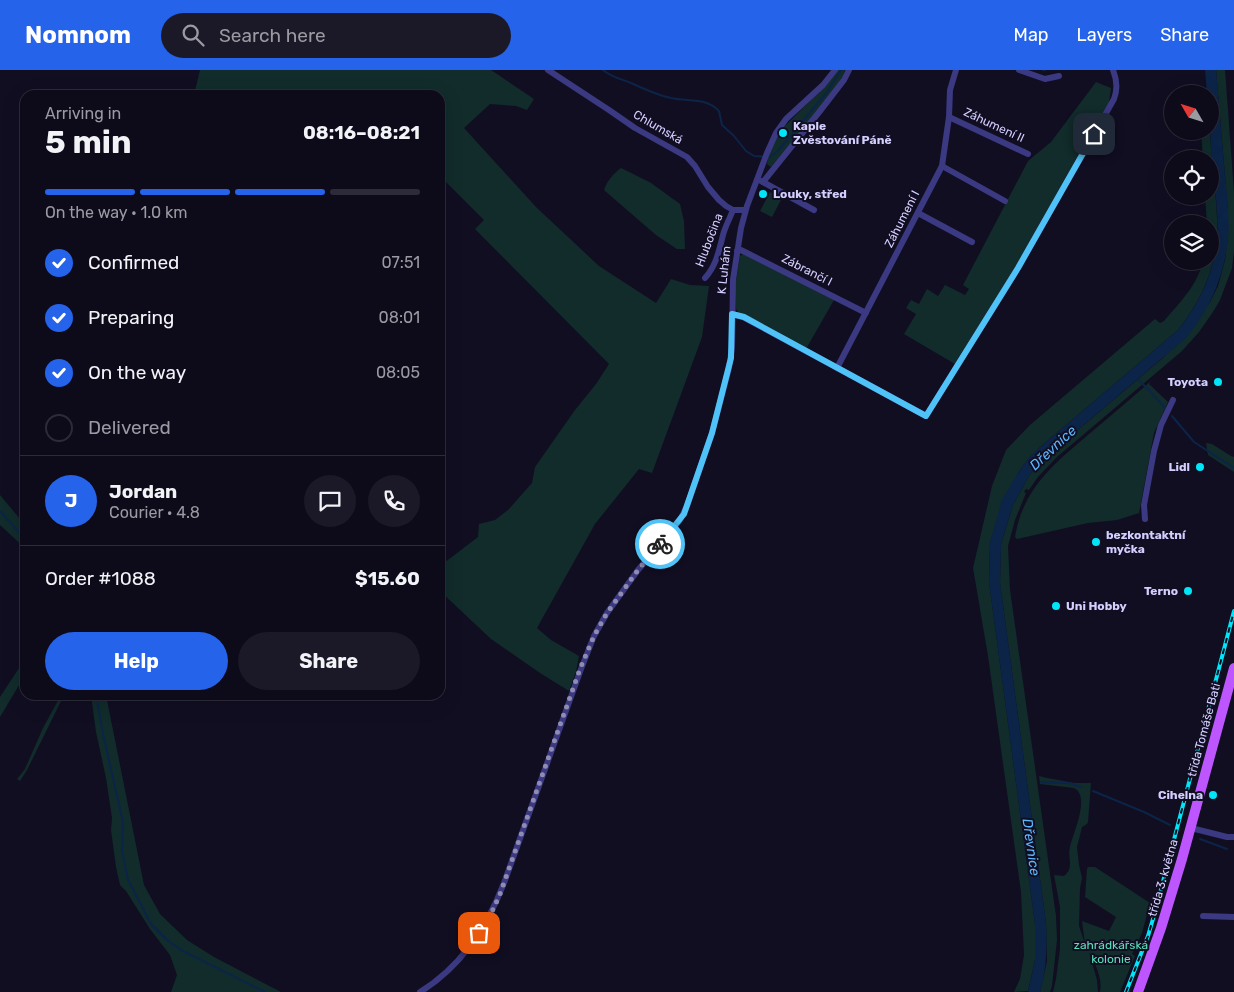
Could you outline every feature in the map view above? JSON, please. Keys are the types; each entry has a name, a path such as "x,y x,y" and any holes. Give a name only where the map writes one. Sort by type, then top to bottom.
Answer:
{"main road":[{"name":"třída Tomáše Bati","path":"1191,828 1234,668"},
{"name":"třída 3. května","path":"1138,992 1161,928 1191,828"}],"street":[{"name":"Chlumská","path":"548,70 635,128 687,157 696,166 718,200 733,210"},
{"name":"K Luhám","path":"420,992 435,982 459,959 490,916 504,883 597,629 653,551 680,520 687,506 712,433 729,368 732,347 733,286 737,250 746,210 760,180 766,153 776,133 786,119 823,85 835,70"},
{"path":"814,210 760,180 820,111 844,80 849,70"},
{"name":"Záhumení I","path":"837,368 942,166 949,117 950,90 956,70"},
{"path":"1019,70 1034,72 1045,79 1059,76"},
{"path":"732,314 744,317 926,416 1018,268 1114,100 1117,85 1113,70"},
{"name":"Záhumení II","path":"949,117 1028,154"},
{"path":"942,166 1005,201"},
{"path":"733,210 746,210"},
{"name":"Hlubočina","path":"706,278 711,272 718,255 723,234 733,210"},
{"path":"918,214 972,242"},
{"name":"Zábrančí I","path":"737,250 741,250 866,313"},
{"path":"1145,519 1144,505 1154,451 1161,425 1173,400"},
{"path":"1191,828 1234,837"},
{"path":"1203,916 1234,917"}],"green space":[{"path":"200,70 491,70 534,99 527,110 516,106 490,104 464,128 536,207 599,266 656,303 671,279 690,285 709,286 702,337 652,473 639,469 595,524 537,628 551,640 579,656 576,672 569,691 491,639 445,596 445,562 478,537 479,524 495,520 508,510 532,483 535,467 609,364 475,229 484,220 445,181 445,90 195,90"},
{"path":"838,70 845,70 841,81 771,167 767,164 769,153 780,131"},
{"path":"1216,70 1225,70 1234,192 1234,251 1232,268 1220,300 1199,332 1182,351 1057,457 1038,477 1029,490 1026,489 1008,546 1010,590 1056,916 1057,940 1052,986 1050,992 1040,992 1047,961 1046,923 1000,583 1001,544 1013,505 1036,466 1164,357 1210,302 1218,286 1225,260 1228,212 1219,85 1217,85"},
{"path":"1096,82 1111,88 1109,102 1023,256 955,364 904,334 916,314 906,308 911,300 919,304 927,289 938,296 945,285 965,295 969,289 963,285 1028,161 1051,142"},
{"path":"1202,140 1211,140 1212,150 1202,150"},
{"path":"621,168 651,183 680,204 684,221 685,249 677,249 656,235 604,190 611,178"},
{"path":"770,192 782,198 772,217 760,211"},
{"path":"1206,205 1216,205 1216,215 1206,215"},
{"path":"743,254 834,300 806,349 739,313 736,309 735,287 740,256"},
{"path":"1200,270 1211,270 1193,309 1178,330 1028,459 1018,473 990,542 989,582 1035,924 1035,960 1028,991 1014,992 1020,979 1024,955 1021,892 988,656 973,568 992,486 1006,450 1030,425 1155,319 1160,323 1164,321 1197,278"},
{"path":"1151,381 1149,384 1168,402 1154,433 1139,513 1117,520 1088,523 1017,539 1015,537 1025,504 1042,478 1064,456"},
{"path":"1206,443 1212,444 1234,457 1234,472 1208,455"},
{"path":"0,495 20,519 20,543 0,525"},
{"path":"20,667 20,683 0,717 0,697"},
{"path":"58,700 62,700 20,781 17,779 25,769 43,728"},
{"path":"92,700 107,700 144,885 160,914 187,940 214,957 281,992 171,992 177,975 170,955 120,885 111,830 112,818 106,778 96,732"},
{"name":"zahrádkářská kolonie","path":"1039,776 1075,783 1091,783 1088,822 1082,827 1077,847 1082,878 1079,926 1085,944 1082,921 1109,931 1116,917 1085,897 1088,867 1095,867 1150,903 1142,933 1132,954 1135,956 1120,992 1100,992 1101,987 1096,966 1089,952 1097,980 1098,992 1053,992 1060,949 1060,907 1054,875 1064,876 1069,869 1069,851 1080,815 1081,799 1079,792 1074,788 1040,784"}],"water":[{"path":"1205,70 1216,70 1217,85 1206,85"},
{"name":"Dřevnice","path":"1219,105 1228,228 1224,265 1209,303 1186,338 1036,466 1013,505 1001,544 1000,583 1046,923 1046,958 1040,992 1028,992 1035,960 1035,924 989,582 990,542 1002,500 1028,459 1178,330 1193,309 1211,270 1219,270 1219,215 1217,215 1217,205 1219,205 1219,150 1211,150 1211,140 1219,140"}],"waterway":[{"path":"603,70 646,90 677,99 703,102 714,107 719,111 722,125 746,151 754,156 770,157 778,151 827,92 841,70"},
{"path":"1137,379 1165,408"},
{"path":"1172,416 1194,442 1234,468"},
{"path":"0,511 20,533"},
{"path":"97,700 123,822 122,851 128,880 151,924 167,940 181,950 265,992"},
{"path":"1041,782 1069,783 1081,787"},
{"path":"1093,791 1170,825"},
{"path":"1200,839 1227,849"}],"railway":[{"path":"1126,992 1148,936 1155,912 1234,611"}],"way so far":[{"path":"479,933 490,916 500,894 580,669 594,636 612,606 660,544"}],"place":[{"name":"Kaple Zvěstování Páně","path":"783,133"},
{"name":"Louky, střed","path":"763,194"},
{"name":"Toyota","path":"1218,382"},
{"name":"Lidl","path":"1200,467"},
{"name":"bezkontaktní myčka","path":"1096,542"},
{"name":"Terno","path":"1188,591"},
{"name":"Uni Hobby","path":"1056,606"},
{"name":"Cihelna","path":"1213,795"}],"route":[{"path":"660,544 684,514 712,433 731,358 732,314 744,317 926,416 1018,268 1094,134"}]}
